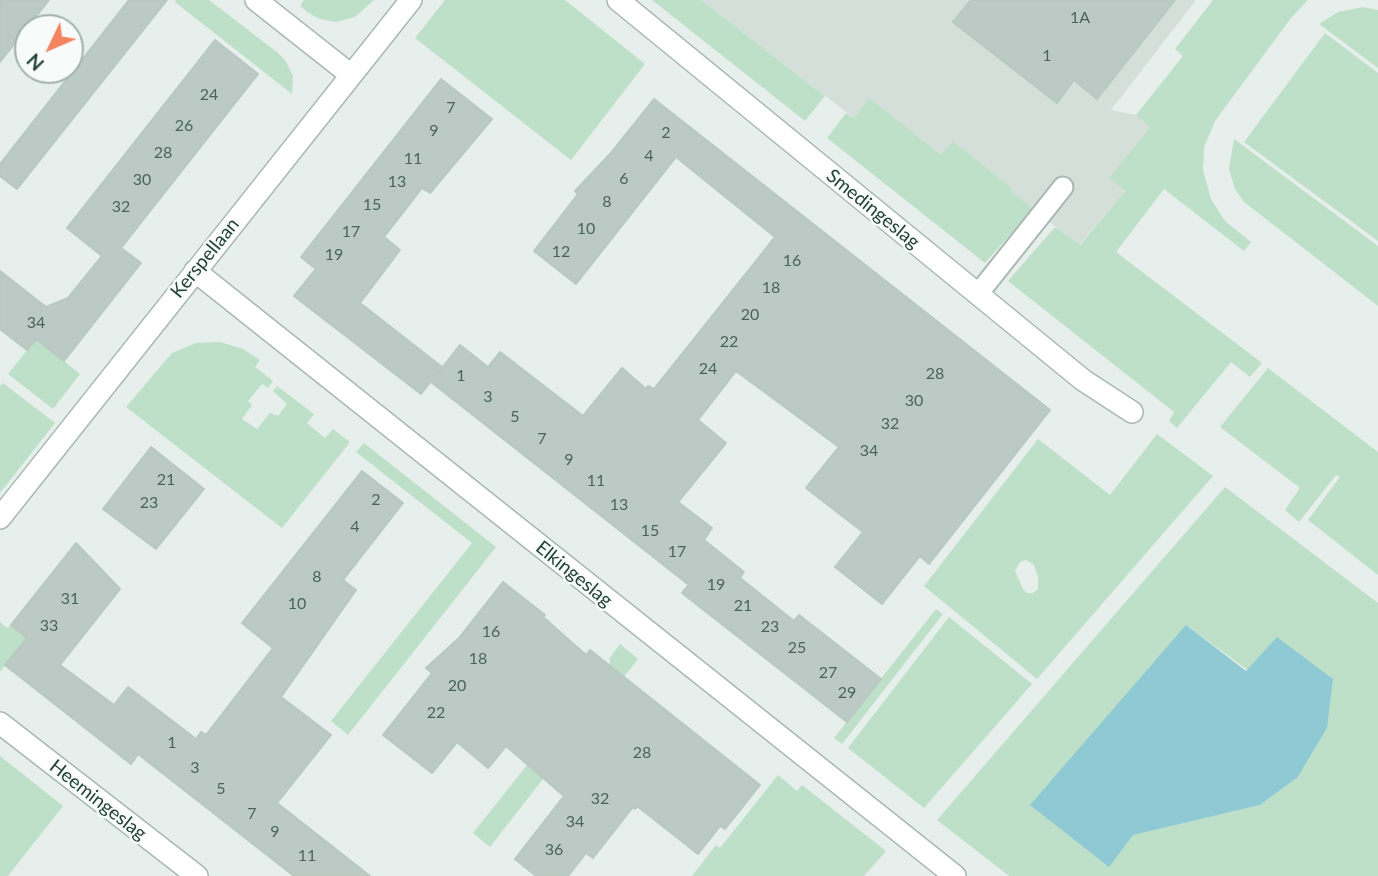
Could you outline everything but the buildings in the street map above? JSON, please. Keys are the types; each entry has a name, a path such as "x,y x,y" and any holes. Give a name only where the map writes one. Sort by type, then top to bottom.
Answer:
{"street":[{"path":"256,0 351,75"},
{"name":"Kerspellaan","path":"0,518 411,0"},
{"name":"Smedingeslag","path":"618,0 1083,380 1132,412"},
{"name":"Elkingeslag","path":"195,271 955,876"},
{"name":"Heemingeslag","path":"0,723 197,876"}],"lane":[{"path":"978,294 1063,187"}],"shaded area":[{"path":"701,0 1196,0 1111,110 1136,115 1150,127 1110,178 1125,191 1079,245 1010,191 1012,188 953,141 941,156 869,99 854,118"}],"green space":[{"path":"209,0 278,53 293,76 292,94 175,2"},
{"path":"304,0 374,0 355,17 336,22 319,19 309,13 300,6"},
{"path":"445,0 565,0 645,64 571,160 415,38"},
{"path":"652,0 701,0 825,96 805,121"},
{"path":"1213,0 1308,0 1291,18 1215,121 1204,147 1203,170 1211,199 1225,221 1251,242 1244,251 1164,189 1116,252 1262,363 1250,377 1231,362 1177,428 1169,421 1174,412 1008,281 1054,228 1080,245 1125,191 1109,178 1150,127 1136,115 1183,56 1175,49"},
{"path":"1363,7 1378,10 1378,68 1319,24 1338,12"},
{"path":"1325,33 1378,73 1378,241 1244,142"},
{"path":"869,98 941,155 953,141 1012,188 1011,191 1031,207 1031,211 985,263 827,138 846,113 854,118"},
{"path":"1234,139 1378,246 1378,306 1244,202 1235,189 1229,169"},
{"path":"36,339 80,374 53,409 8,374"},
{"path":"220,342 243,349 260,360 255,367 273,381 268,388 262,384 248,401 252,405 242,419 257,429 270,413 278,416 287,404 273,391 277,386 314,414 307,423 325,438 333,429 350,442 282,528 126,407 172,353 196,343"},
{"path":"1268,368 1378,452 1378,575 1308,520 1340,477 1336,475 1299,522 1285,510 1300,488 1220,427"},
{"path":"3,383 55,423 0,493 0,386"},
{"path":"1157,434 1213,476 1037,679 924,586 1038,439 1110,495","holes":["1026,560 1034,565 1038,589 1027,593 1015,571 1020,562"]},
{"path":"364,443 496,547 348,735 331,721 472,543 356,452"},
{"path":"1225,487 1378,603 1378,876 1009,876 937,820","holes":["1186,625 1327,728 1298,777 1260,805 1132,835"]},
{"path":"936,609 943,614 842,744 834,738"},
{"path":"949,617 1032,684 924,808 848,748"},
{"path":"0,622 7,628 11,625 27,638 0,672"},
{"path":"620,644 638,659 575,738 560,727 611,661 609,659"},
{"path":"557,731 571,743 490,847 473,833"},
{"path":"0,756 63,806 8,876 0,876"},
{"path":"778,775 797,791 802,785 886,851 864,876 692,876 716,845 720,848"}],"water":[{"path":"1186,625 1246,671 1277,637 1333,679 1327,728 1298,777 1260,805 1133,835 1109,867 1030,805"}]}
